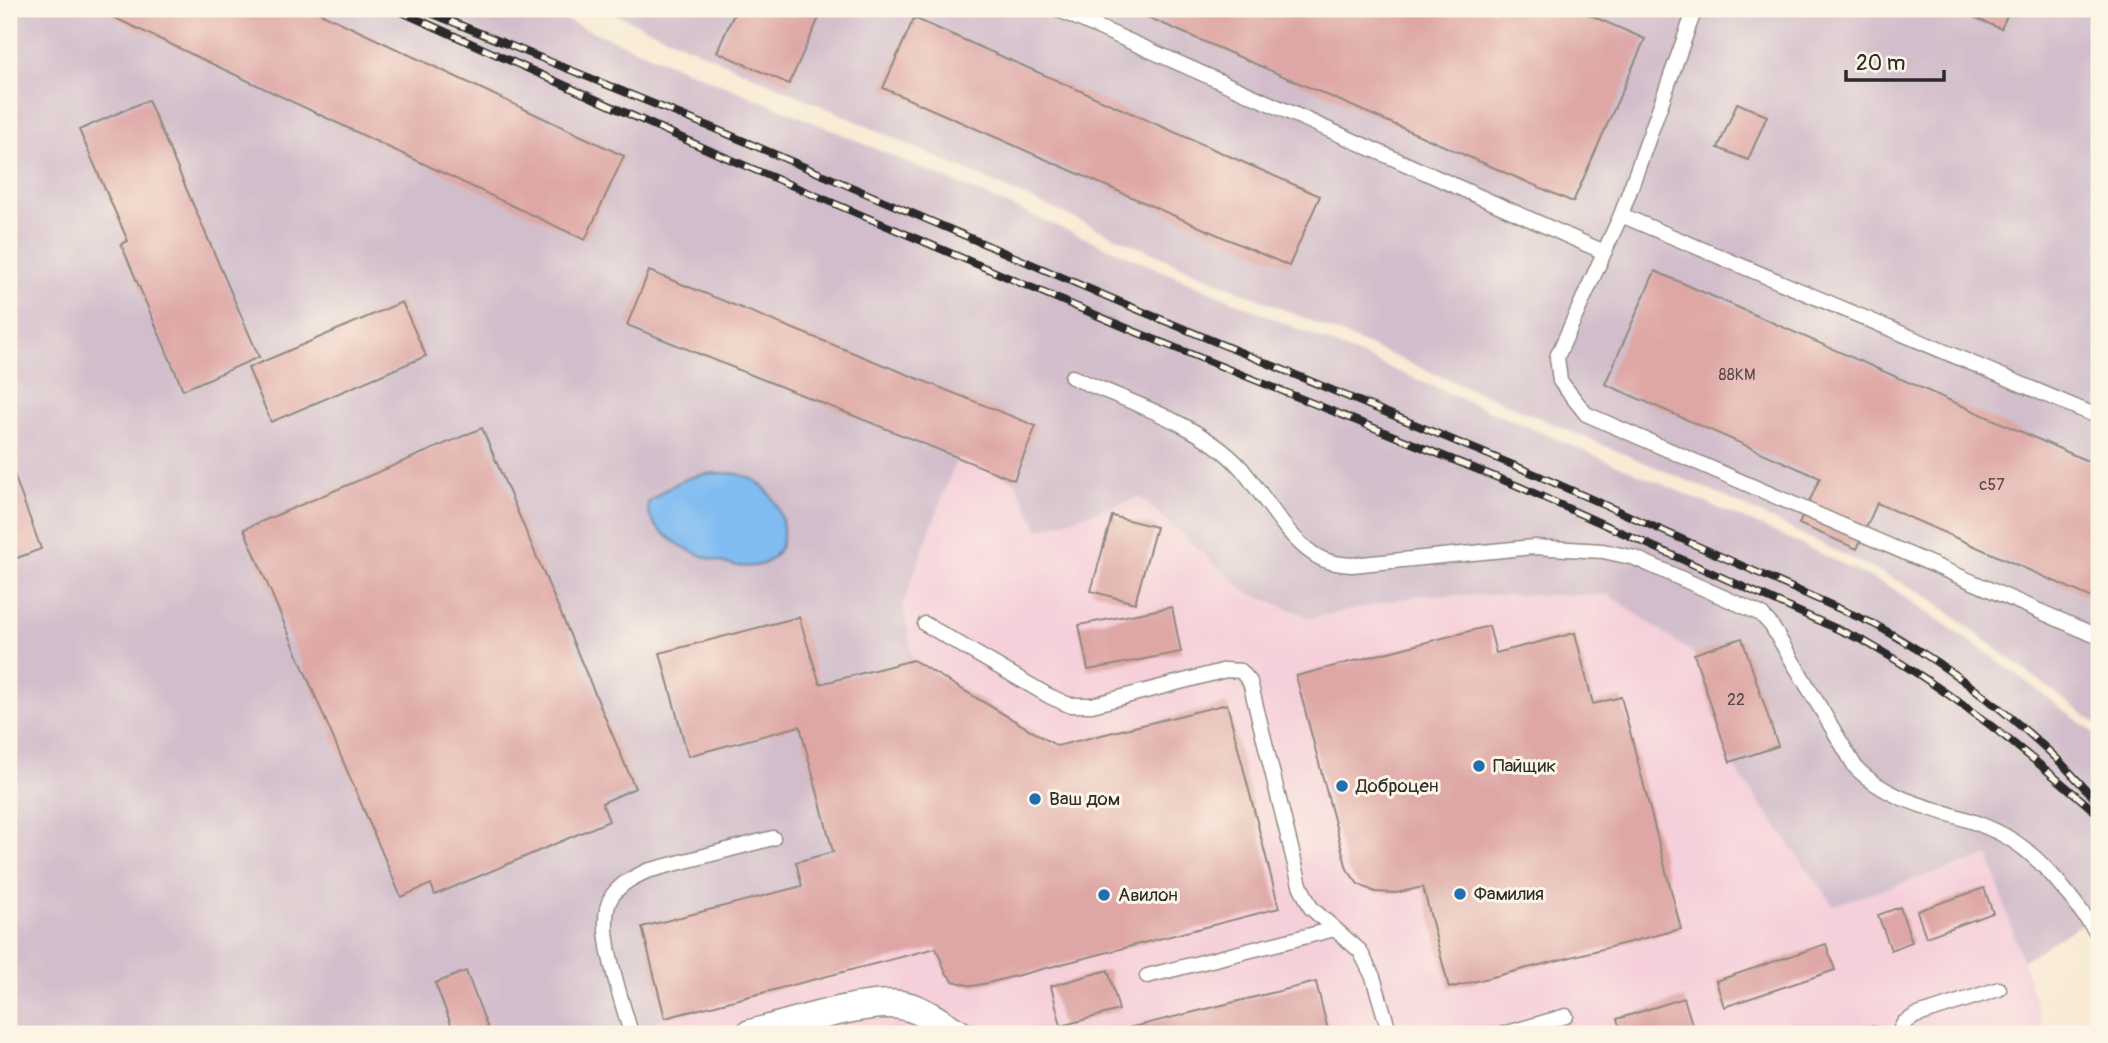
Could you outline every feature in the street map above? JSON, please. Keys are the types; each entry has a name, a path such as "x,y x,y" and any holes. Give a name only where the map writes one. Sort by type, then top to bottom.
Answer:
{"street":[{"path":"750,1034 883,1004 900,1004 915,1009 958,1034"}],"lane":[{"path":"1057,9 1604,252"},
{"path":"1695,9 1621,215 1557,357 1560,381 1586,414 2099,637"},
{"path":"1621,215 2099,417"},
{"path":"1072,377 1197,432 1220,447 1240,467 1297,539 1312,553 1332,563 1352,565 1533,547 1603,551 1634,558 1760,614 1771,625 1856,768 1873,785 1912,803 1966,819 2011,839 2048,869 2099,935"},
{"path":"925,624 1069,705 1092,705 1226,670 1241,671 1250,682 1300,885 1311,908 1360,951 1373,977 1390,1034"},
{"path":"631,1034 606,941 604,918 611,897 628,880 647,871 773,838"},
{"path":"1147,976 1335,929"},
{"path":"1898,1034 1904,1023 1915,1016 1998,989"},
{"path":"1504,1034 1566,1016"},
{"path":"1855,1034 1874,1034"}],"shaded area":[{"path":"9,9 538,9 825,127 1779,534 1892,588 2015,673 2099,737 2099,913 2022,961 1989,856 1833,905 1730,762 1694,654 1609,595 1423,595 1311,618 1246,592 1140,497 1039,530 1014,480 957,457 903,604 913,660 791,691 833,852 796,862 802,886 665,1018 603,1034 9,1034"},
{"path":"604,9 2099,9 2099,726 1923,593 1723,496 1188,269"},
{"path":"956,457 1014,480 1039,529 1140,497 1246,592 1310,618 1423,595 1609,595 1694,654 1731,762 1833,905 1989,856 2046,1034 603,1034 665,1017 802,886 796,862 832,852 791,691 913,660 903,604"}],"water":[{"path":"714,473 751,478 772,497 783,530 778,551 770,560 761,565 736,566 710,559 678,544 661,532 653,522 648,503 687,479"}],"building":[{"path":"96,9 312,9 624,156 585,240"},
{"path":"736,9 823,9 789,84 717,52"},
{"path":"1129,9 1576,9 1645,39 1573,202"},
{"path":"1955,9 2010,9 2001,29"},
{"path":"914,18 1320,196 1289,266 883,88"},
{"path":"148,100 259,357 183,390 121,244 128,241 79,130"},
{"path":"1737,103 1767,116 1748,160 1718,148"},
{"path":"649,271 1036,426 1014,480 627,325"},
{"path":"1655,271 2099,466 2099,601 1877,503 1857,549 1799,524 1820,478 1605,384"},
{"path":"402,302 426,356 271,422 248,368"},
{"path":"482,428 635,788 602,803 609,821 435,895 431,884 401,897 244,529"},
{"path":"9,461 41,549 9,561"},
{"path":"1112,516 1156,527 1135,603 1091,591"},
{"path":"1172,607 1181,652 1088,670 1079,625"},
{"name":"Ваш дом","path":"799,617 820,684 913,660 1057,746 1227,704 1279,908 972,986 953,981 946,973 936,948 665,1018 642,927 802,886 796,862 833,852 800,726 688,756 660,653"},
{"path":"1489,626 1496,653 1575,633 1593,704 1621,697 1681,929 1449,988 1423,887 1396,893 1375,892 1358,884 1347,869 1296,676"},
{"path":"1742,638 1778,746 1730,762 1694,654"},
{"path":"1984,888 1993,913 1926,937 1917,911"},
{"path":"1900,907 1912,942 1891,950 1878,915"},
{"path":"1826,944 1835,970 1724,1007 1716,981"},
{"path":"1108,970 1119,1010 1061,1026 1051,986"},
{"path":"466,971 490,1034 455,1034 435,983"},
{"path":"1316,982 1329,1034 1130,1034 1129,1028"},
{"path":"1684,998 1695,1034 1622,1034 1617,1019"}],"railway":[{"path":"395,9 713,152 1136,332 1518,486 1864,641 1927,680 1986,722 2099,815"},
{"path":"421,9 725,133 1141,311 1530,472 1874,624 1944,667 1988,699 2051,753 2099,803"}],"place":[{"name":"Пайщик","path":"1479,766"},
{"name":"Доброцен","path":"1342,786"},
{"name":"Ваш дом","path":"1035,799"},
{"name":"Фамилия","path":"1460,894"},
{"name":"Авилон","path":"1104,895"}]}
